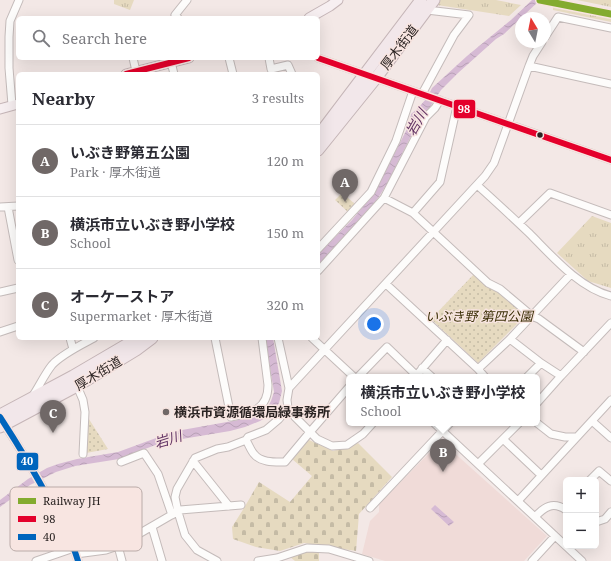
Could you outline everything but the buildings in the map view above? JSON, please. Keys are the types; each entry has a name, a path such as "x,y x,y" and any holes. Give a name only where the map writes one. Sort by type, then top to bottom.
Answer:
{"highway":[{"name":"厚木街道","path":"320,147 371,76 421,0"},
{"name":"厚木街道","path":"320,134 371,76 434,0"},
{"name":"厚木街道","path":"1,421 31,399 134,340"},
{"name":"厚木街道","path":"1,421 77,386 136,350 149,340"}],"main road":[{"path":"314,16 338,0"},
{"path":"133,72 180,60"},
{"path":"0,109 15,105"}],"street":[{"path":"15,105 9,68 9,36 10,21 19,0"},
{"path":"175,16 174,15 187,0"},
{"path":"423,94 454,35 469,15 427,10"},
{"path":"551,28 558,17 611,28"},
{"path":"289,388 485,176 494,163 529,66 538,48"},
{"path":"320,59 611,160"},
{"path":"133,60 136,71"},
{"path":"230,60 232,72"},
{"path":"269,60 271,69 288,65 291,72"},
{"path":"171,62 174,72"},
{"path":"529,66 611,84"},
{"path":"320,247 371,192 396,141 413,90"},
{"path":"320,269 384,198 426,118 440,100"},
{"path":"413,213 440,182 457,106"},
{"path":"477,185 519,223 571,274 602,294 611,296"},
{"path":"519,223 550,193 611,215"},
{"path":"384,198 413,213 488,283 500,289 532,316 539,319 584,352"},
{"path":"16,206 4,207 16,252"},
{"path":"478,369 510,340 571,274"},
{"path":"386,284 483,374"},
{"path":"0,292 16,288"},
{"path":"540,400 611,323"},
{"path":"0,332 16,327"},
{"path":"71,340 73,349"},
{"path":"31,399 52,364 73,349 90,340"},
{"path":"215,340 231,417 251,412 260,407 266,398 268,385 262,340"},
{"path":"278,340 289,388 287,400 288,408 317,439 332,446 347,445 363,434 370,426"},
{"path":"314,340 351,374"},
{"path":"418,374 447,340"},
{"path":"510,340 561,376"},
{"path":"361,374 387,347 414,374"},
{"path":"530,374 541,363"},
{"path":"422,368 429,374"},
{"path":"77,386 83,400 85,412 83,454"},
{"path":"246,440 254,454 262,460 284,462 346,391"},
{"path":"518,501 611,400"},
{"path":"175,513 175,497 177,489 195,458 246,440 248,436 266,430 279,419 288,408"},
{"path":"1,421 43,487"},
{"path":"592,421 611,438"},
{"path":"540,425 551,434 565,437 576,437"},
{"path":"437,426 582,561"},
{"path":"370,508 447,426"},
{"path":"478,464 504,440 516,426"},
{"path":"504,440 541,475"},
{"path":"121,462 144,453 158,474 185,535 198,550 217,561"},
{"path":"193,461 229,506"},
{"path":"593,477 599,471 611,481"},
{"path":"142,533 180,510 242,505"},
{"path":"535,517 543,508 553,505 563,508"},
{"path":"599,521 605,519 611,512"},
{"path":"152,527 162,561"},
{"path":"532,561 555,536"},
{"path":"258,561 277,558 307,548 329,549 369,561"},
{"path":"36,561 98,551"},
{"path":"119,551 122,561"}],"shaded area":[{"path":"441,441 547,536 524,561 385,561 362,554 370,521 379,512 379,504"}],"green space":[{"path":"114,0 134,0 130,10 114,4"},
{"path":"440,0 496,0 521,5 509,16 437,5"},
{"path":"577,0 611,0 611,7"},
{"path":"553,6 611,18 611,22 553,10"},
{"path":"342,193 355,204 348,212 335,200"},
{"path":"592,216 611,223 611,288 588,281 557,253"},
{"name":"いぶき野 第四公園","path":"475,273 500,290 527,314 478,363 431,319"},
{"path":"87,416 108,449 86,453"},
{"path":"307,439 333,451 358,443 392,477 359,514 356,551 304,543 280,551 256,547 233,539 232,527 259,482 290,502 312,476 292,459"},
{"path":"306,552 319,552 319,561 295,561 290,557"}],"water":[{"path":"532,0 540,0 527,12 519,12"},
{"name":"岩川","path":"515,16 515,24 458,73 441,90 428,110 421,117 388,182 373,205 320,263 320,252 352,220 375,192 410,123 411,114 427,98 432,88 467,56"},
{"name":"岩川","path":"265,340 273,340 282,391 279,403 272,414 245,427 158,444 119,459 75,466 56,472 27,487 17,487 47,468 58,464 118,452 182,430 255,417 266,410 274,392"},
{"path":"10,492 10,500 0,507 0,500"},
{"path":"435,505 454,522 449,526 431,509"}],"rail line":[{"name":"JH","path":"540,0 611,14"}],"transit line":[{"name":"98","path":"320,59 611,160"},
{"name":"98","path":"134,72 181,60"},
{"name":"40","path":"0,417 42,487"},
{"name":"40","path":"75,551 78,561"}],"place":[{"name":"いぶき野第五公園","path":"345,202"},
{"name":"横浜市資源循環局緑事務所","path":"166,412"},
{"name":"オーケーストア","path":"53,433"},
{"name":"横浜市立いぶき野小学校","path":"443,472"}]}
